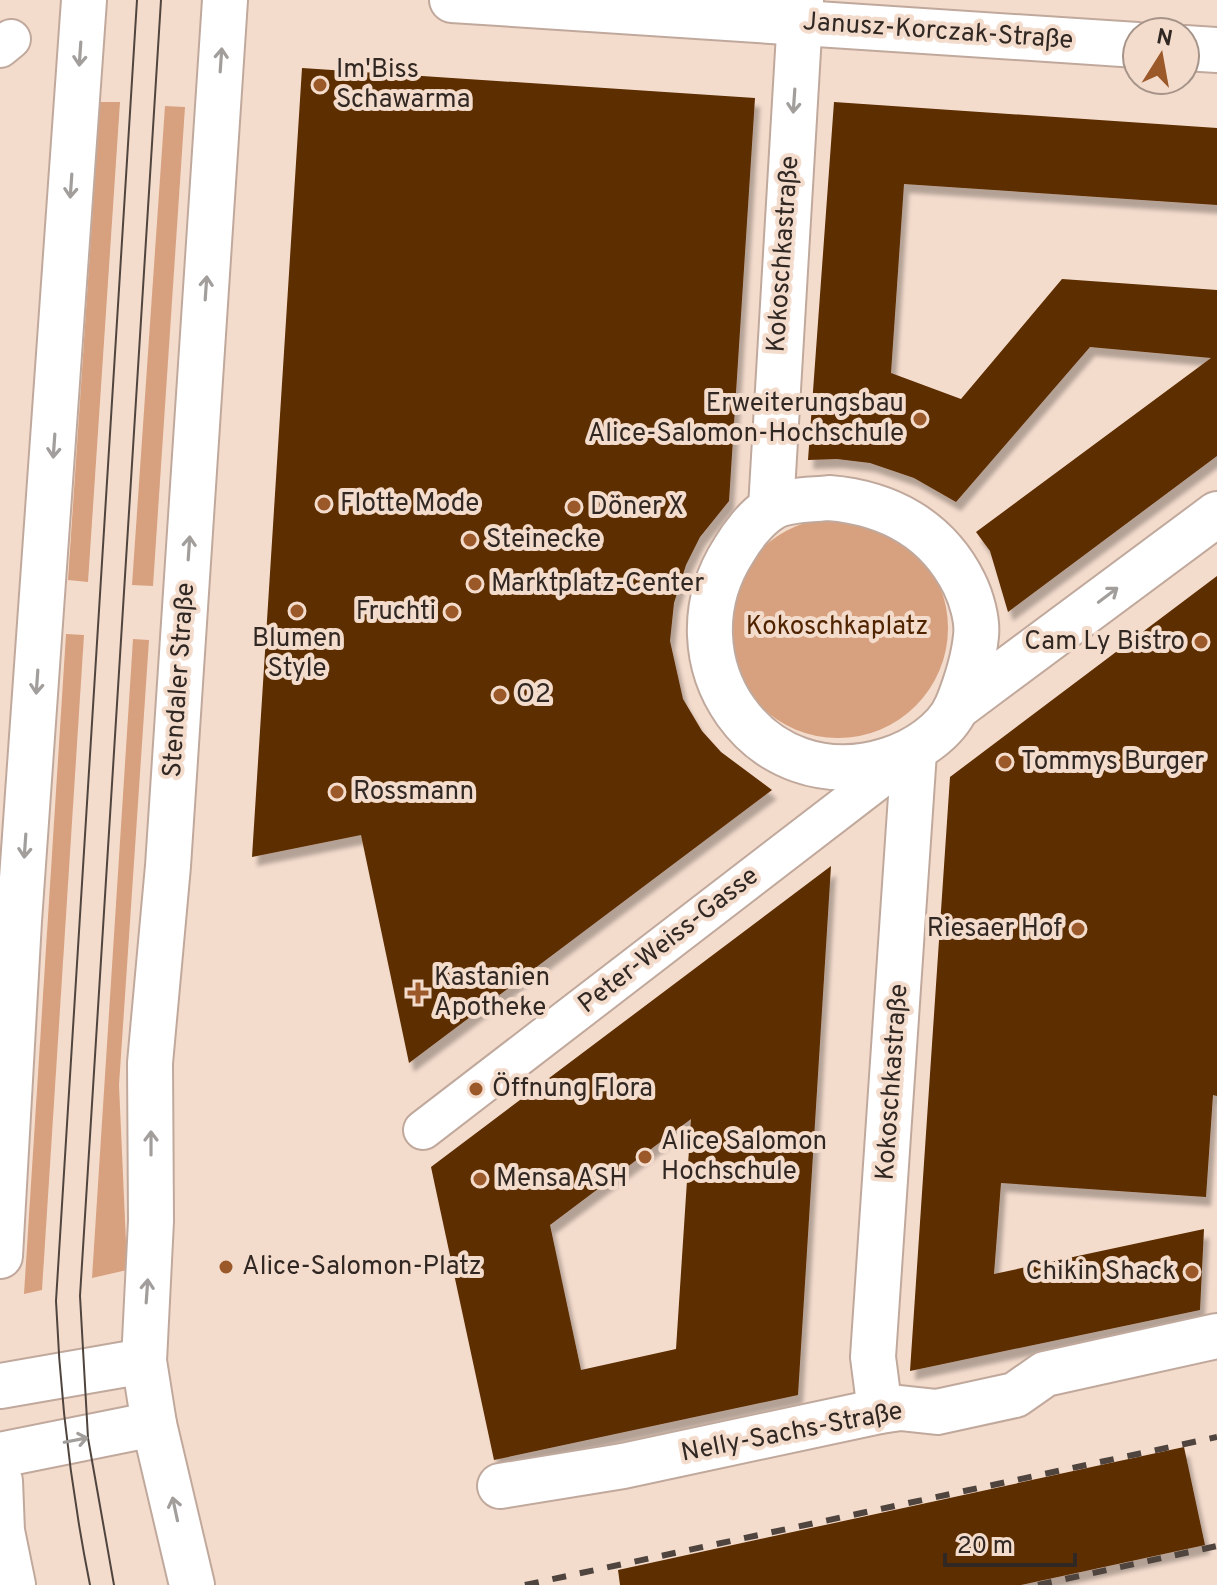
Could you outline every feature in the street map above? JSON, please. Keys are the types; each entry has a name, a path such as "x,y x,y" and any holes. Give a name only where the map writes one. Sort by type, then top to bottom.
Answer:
{"street":[{"path":"0,1256 20,906 84,0"},
{"name":"Stendaler Straße","path":"144,1361 151,1221 150,1063 168,866 225,0"},
{"name":"Janusz-Korczak-Straße","path":"452,0 800,12 1121,43"},
{"name":"Kokoschkastraße","path":"771,508 800,12"},
{"path":"956,708 976,634 970,595 953,559 925,531 891,512 856,500 829,498 771,508 740,539 712,593 709,615 718,682 730,705 765,743 814,764 867,767 914,752 956,708 1217,514"},
{"name":"Kokoschkastraße","path":"880,1411 873,1357 914,752"},
{"name":"Peter-Weiss-Gasse","path":"423,1130 914,752"},
{"name":"Nelly-Sachs-Straße","path":"500,1486 623,1466 880,1411 900,1408 937,1412 1015,1395 1045,1374 1217,1336"},
{"path":"0,1386 144,1361 154,1424 192,1585"},
{"path":"0,1455 154,1424"},
{"path":"0,1481 2,1531 13,1585"}],"green space":[{"path":"100,102 120,102 88,582 68,580"},
{"path":"165,106 185,107 153,586 132,585"},
{"name":"Kokoschkaplatz","path":"838,518 859,520 880,527 916,550 939,586 946,607 946,649 939,670 916,706 880,729 859,736 838,738 817,736 796,729 760,706 737,670 730,649 728,628 730,607 737,586 760,550 796,527 817,520"},
{"path":"66,634 84,635 42,1290 24,1294"},
{"path":"133,639 149,640 119,1085 127,1270 92,1278"}],"building":[{"name":"Marktplatz-Center","path":"302,68 755,98 729,501 700,537 686,565 674,603 670,641 683,699 702,731 721,752 772,790 409,1063 361,835 252,857"},
{"path":"834,102 1217,128 1217,205 904,184 891,373 961,399 1062,279 1217,290 1217,456 1008,612 990,551 976,532 1211,358 1090,347 956,502 914,478 870,463 837,459 808,460"},
{"name":"Riesaer Hof","path":"1217,576 1217,1096 1213,1095 1206,1197 1001,1183 994,1274 1204,1229 1200,1310 910,1371 950,777"},
{"name":"Alice Salomon Hochschule","path":"831,866 798,1395 494,1460 431,1167","holes":["691,1119 676,1349 581,1370 550,1225"]},
{"path":"1184,1447 1205,1545 1021,1585 620,1585 618,1570"}],"tram line":[{"path":"90,1585 67,1444 56,1301 137,0"},
{"path":"114,1585 88,1438 80,1296 161,0"}],"railway":[{"path":"525,1585 1217,1437"},
{"path":"1038,1585 1217,1546"}],"place":[{"name":"Im'Biss Schawarma","path":"320,85"},
{"name":"Erweiterungsbau Alice-Salomon-Hochschule","path":"920,419"},
{"name":"Flotte Mode","path":"324,504"},
{"name":"Döner X","path":"574,507"},
{"name":"Steinecke","path":"470,540"},
{"name":"Marktplatz-Center","path":"475,584"},
{"name":"Blumen Style","path":"297,611"},
{"name":"Fruchti","path":"452,612"},
{"name":"Cam Ly Bistro","path":"1201,642"},
{"name":"O2","path":"500,695"},
{"name":"Tommys Burger","path":"1005,762"},
{"name":"Rossmann","path":"337,792"},
{"name":"Riesaer Hof","path":"1078,929"},
{"name":"Kastanien Apotheke","path":"418,993"},
{"name":"Öffnung Flora","path":"476,1089"},
{"name":"Alice Salomon Hochschule","path":"645,1157"},
{"name":"Mensa ASH","path":"480,1179"},
{"name":"Alice-Salomon-Platz","path":"226,1267"},
{"name":"Chikin Shack","path":"1192,1272"}]}
